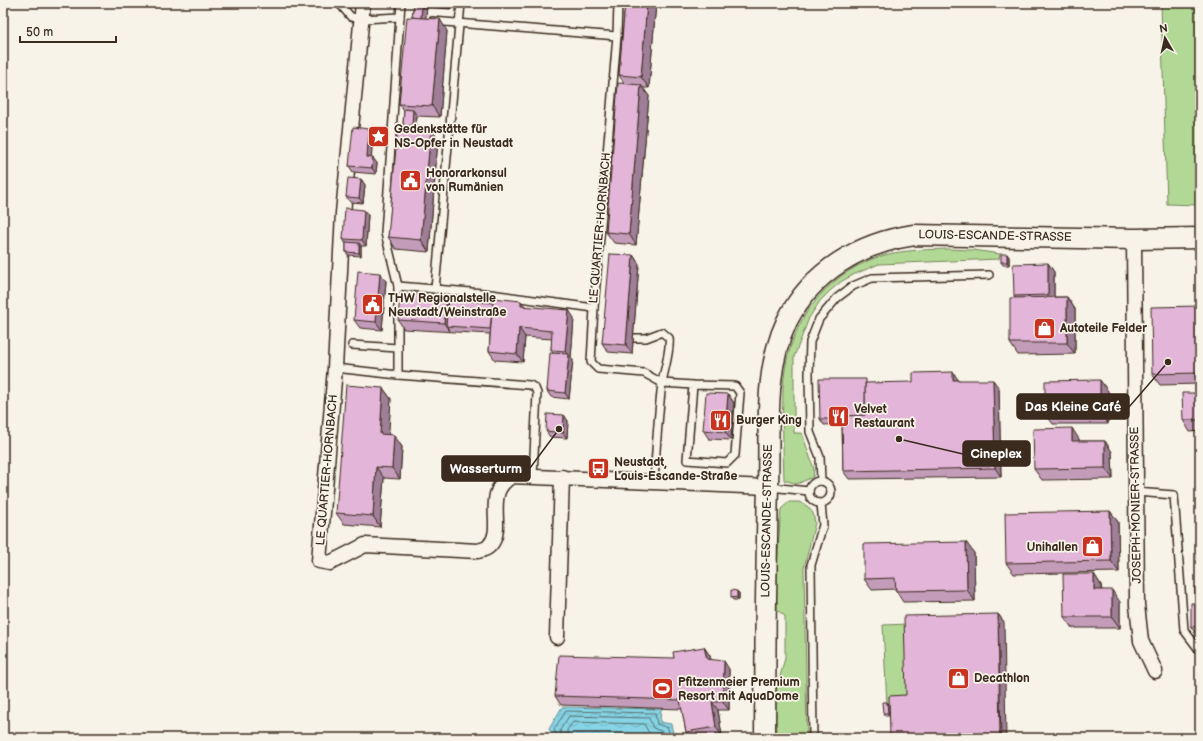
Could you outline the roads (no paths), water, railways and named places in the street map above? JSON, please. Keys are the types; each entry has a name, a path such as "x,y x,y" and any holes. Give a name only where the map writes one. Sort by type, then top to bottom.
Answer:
{"street":[{"name":"LE QUARTIER-HORNBACH","path":"363,3 343,213 335,368 319,561 330,563 364,545 478,552 489,547 494,538 497,490 502,481 512,476 768,487"},
{"name":"LOUIS-ESCANDE-STRASSE","path":"765,738 766,567 771,382 776,351 785,326 795,307 815,282 839,262 867,247 898,237 914,235 1134,239 1200,238"},
{"name":"JOSEPH-MONIER-STRASSE","path":"1134,239 1138,613 1141,641 1155,671"},
{"path":"557,637 562,477"}],"lane":[{"path":"338,3 351,17 362,19 400,17"},
{"path":"398,375 398,286 385,233 401,3"},
{"path":"435,289 461,3"},
{"name":"LE QUARTIER-HORNBACH","path":"398,286 483,293 594,308 618,3"},
{"path":"425,21 616,36"},
{"path":"821,481 820,457 810,432 809,374 810,342 819,319 837,298 853,286 872,278 989,275"},
{"path":"594,308 591,362 598,369 644,373 662,383 735,386 740,392 735,455 727,464 687,460 693,385"},
{"path":"635,338 646,338 662,332 669,338 670,344 666,356 662,383 654,482"},
{"path":"352,345 398,348"},
{"path":"335,368 530,386 535,388 537,393 533,476"},
{"path":"809,491 814,483 821,481 830,486 832,492 830,498 822,504"},
{"path":"768,487 809,491"},
{"path":"809,491 812,500 822,504"},
{"path":"1136,492 1174,495 1184,630 1198,651 1200,651"},
{"path":"813,738 811,565 823,525 822,504"}],"water":[{"path":"562,707 661,709 660,722 671,724 674,738 553,738 549,729"}],"place":[{"name":"Gedenkstätte für NS-Opfer in Neustadt","path":"378,136"},
{"name":"Honorarkonsul von Rumänien","path":"410,180"},
{"name":"THW Regionalstelle Neustadt/Weinstraße","path":"373,305"},
{"name":"Autoteile Felder","path":"1044,328"},
{"name":"Das Kleine Café","path":"1168,362"},
{"name":"Velvet Restaurant","path":"838,416"},
{"name":"Burger King","path":"721,420"},
{"name":"Wasserturm","path":"559,429"},
{"name":"Cineplex","path":"899,439"},
{"name":"Neustadt, Louis-Escande-Straße","path":"598,469"},
{"name":"Unihallen","path":"1093,547"},
{"name":"Decathlon","path":"958,678"},
{"name":"Pfitzenmeier Premium Resort mit AquaDome","path":"663,689"}]}
